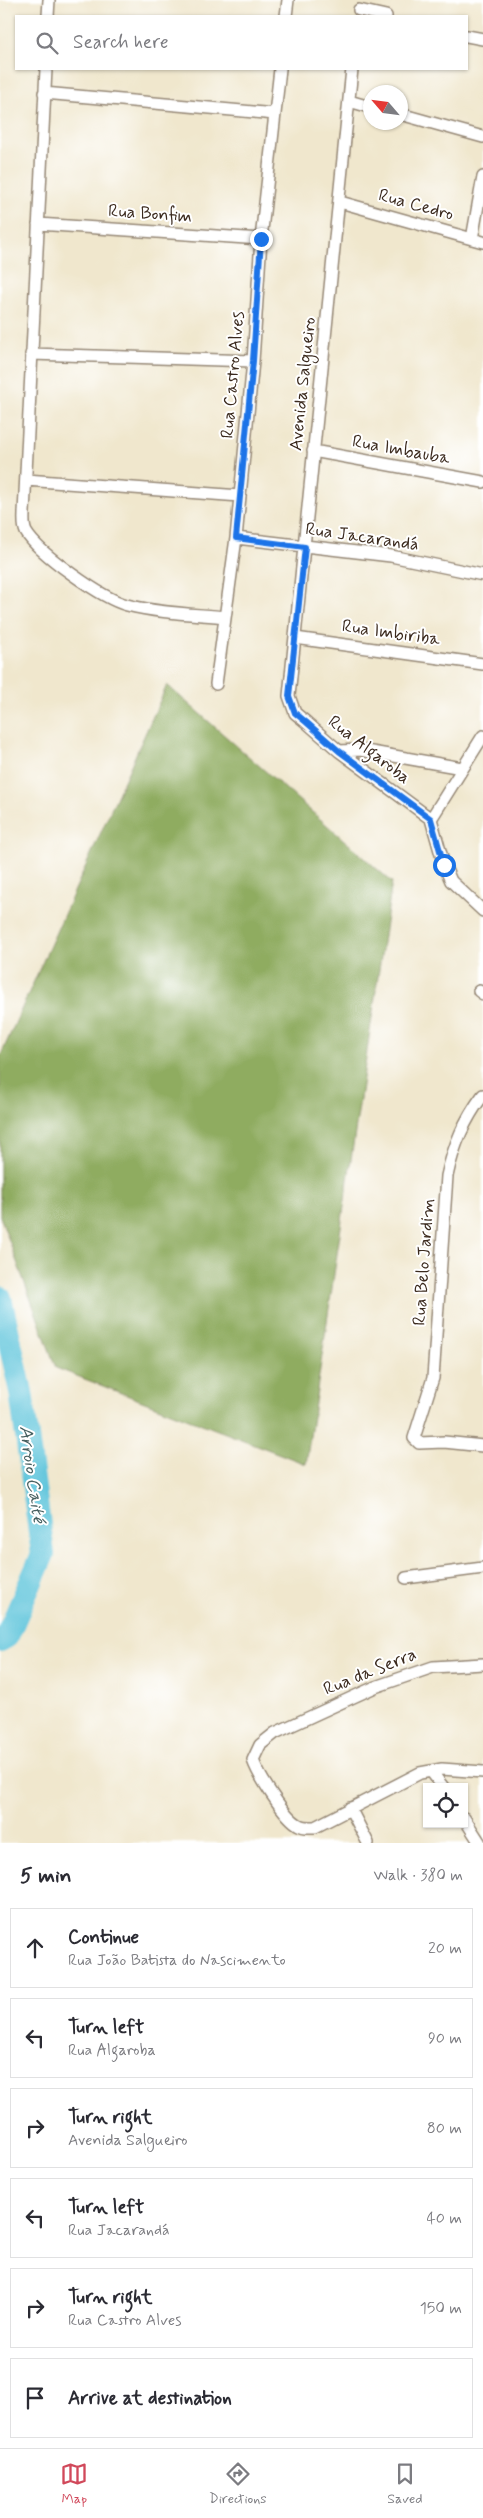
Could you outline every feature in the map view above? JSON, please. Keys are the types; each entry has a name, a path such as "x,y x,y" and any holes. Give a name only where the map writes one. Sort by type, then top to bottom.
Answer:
{"street":[{"path":"48,15 49,0"},
{"path":"286,15 288,0"},
{"path":"359,9 382,15"},
{"path":"468,36 483,39"},
{"path":"46,70 24,513 28,534 46,552 100,594 112,600 138,608 225,617"},
{"name":"Rua Castro Alves","path":"216,684 236,538 253,361 261,239 280,70"},
{"name":"Avenida Salgueiro","path":"291,703 289,696 352,70"},
{"path":"44,93 276,114"},
{"path":"349,101 363,105"},
{"path":"408,116 483,137"},
{"path":"477,240 483,177"},
{"name":"Rua Cedro","path":"340,202 477,240"},
{"name":"Rua Bonfim","path":"38,224 261,239"},
{"path":"31,354 253,361"},
{"name":"Rua Imbauba","path":"313,451 483,482"},
{"path":"26,480 240,496"},
{"name":"Rua Jacarandá","path":"236,538 391,556 483,575"},
{"name":"Rua Imbiriba","path":"295,638 483,664"},
{"name":"Rua Algaroba","path":"291,703 295,713 339,751 431,819"},
{"path":"483,736 431,819 450,880 483,911"},
{"path":"339,751 360,750 462,768"},
{"name":"Rua Belo Jardim","path":"483,1095 466,1117 453,1148 447,1176 433,1378 428,1399 414,1436 419,1443 444,1442 483,1446"},
{"path":"406,1578 483,1568"},
{"name":"Rua da Serra","path":"350,1808 315,1827 306,1827 295,1822 256,1769 253,1760 254,1754 260,1745 275,1733 339,1702 402,1676 433,1667 483,1664"},
{"path":"368,1843 350,1808 420,1773 431,1770 462,1769 483,1772"},
{"path":"431,1770 440,1783"},
{"path":"468,1824 480,1843"}],"green space":[{"path":"167,685 392,882 306,1464 56,1368 0,1216 0,1057"}],"waterway":[{"name":"Arroio Caité","path":"0,1298 21,1392 43,1554 7,1636 0,1640"}],"route":[{"path":"261,239 253,361 236,538 305,547 289,696 295,713 339,751 431,819 444,865"}]}
